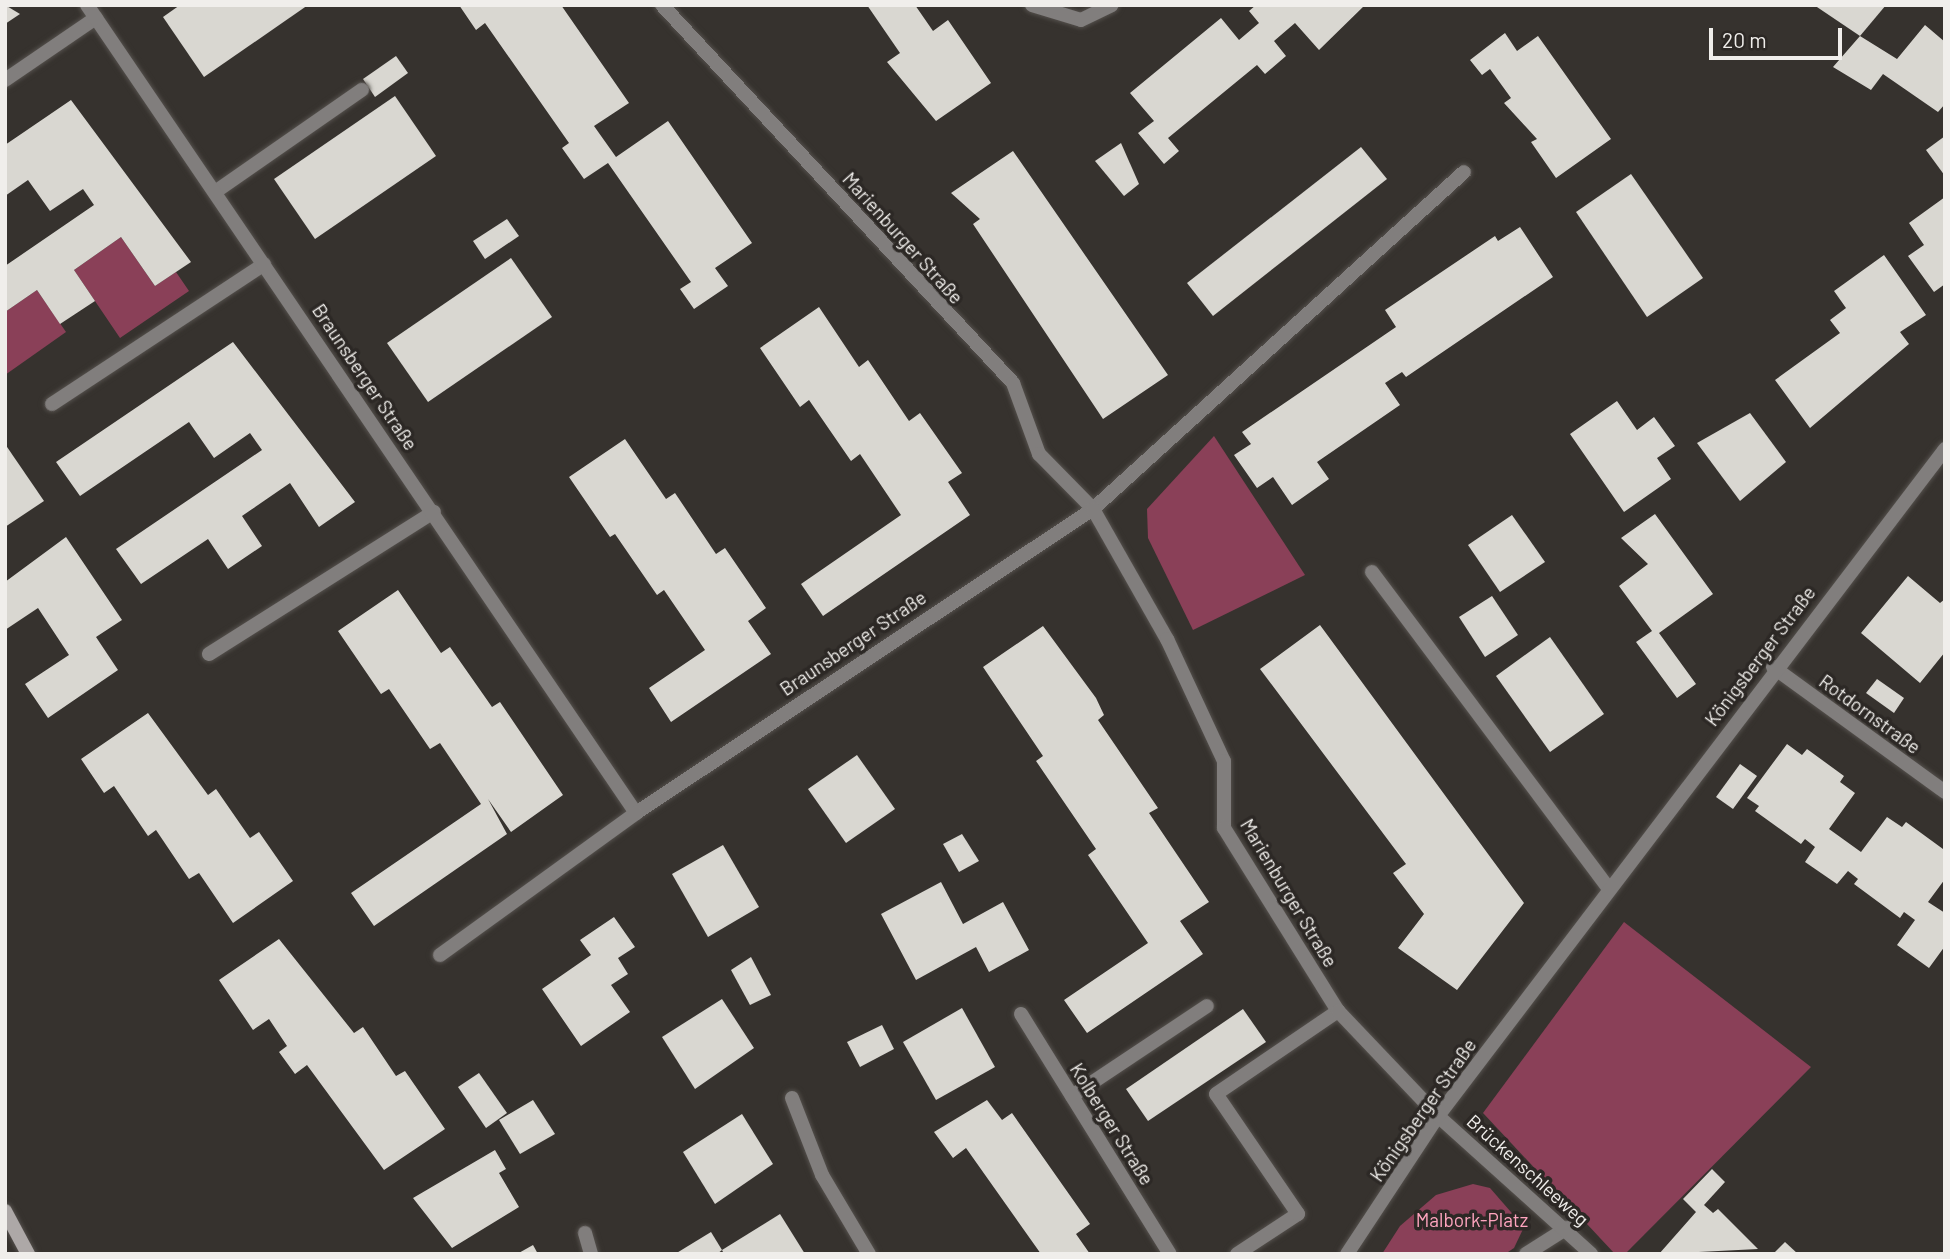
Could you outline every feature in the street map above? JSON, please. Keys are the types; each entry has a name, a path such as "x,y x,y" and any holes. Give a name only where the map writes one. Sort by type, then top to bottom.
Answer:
{"street":[{"name":"Braunsberger Straße","path":"87,5 636,813"},
{"name":"Marienburger Straße","path":"662,5 1013,383 1039,454 1093,509 1167,639 1224,761 1224,828 1338,1011 1438,1116"},
{"path":"1032,5 1081,20 1112,5"},
{"path":"5,79 96,18"},
{"path":"215,192 362,90"},
{"path":"1093,509 1464,172"},
{"path":"52,404 264,264"},
{"name":"Königsberger Straße","path":"1347,1254 1438,1116 1773,667 1945,449"},
{"name":"Braunsberger Straße","path":"440,954 636,813 1093,509"},
{"path":"209,654 433,512"},
{"path":"1372,572 1609,889"},
{"name":"Rotdornstraße","path":"1773,667 1945,792"},
{"path":"1072,1096 1207,1006"},
{"path":"1237,1254 1298,1213 1216,1094 1338,1011"},
{"name":"Kolberger Straße","path":"1021,1014 1170,1254"},
{"path":"792,1098 822,1175 869,1254"},
{"name":"Brückenschleeweg","path":"1438,1116 1567,1227 1591,1254"},
{"path":"5,1211 28,1254"},
{"path":"1526,1254 1567,1227"},
{"path":"585,1233 591,1254"}],"green space":[{"path":"121,237 155,286 176,272 189,291 120,338 74,270"},
{"path":"37,290 66,332 5,375 5,312"},
{"path":"1214,436 1305,575 1193,630 1148,538 1147,509"},
{"path":"1624,922 1811,1067 1625,1254 1615,1254 1483,1113"},
{"name":"Malbork-Platz","path":"1473,1184 1490,1188 1524,1227 1514,1248 1505,1254 1382,1254 1400,1226 1436,1195"}],"building":[{"path":"5,5 20,14 5,24"},
{"path":"180,5 308,5 204,77 163,17"},
{"path":"459,5 561,5 629,103 594,126 616,157 668,121 752,243 715,268 728,286 694,309 680,289 691,282 608,163 584,179 562,148 569,143 485,23 476,30"},
{"path":"867,5 915,5 933,31 948,20 991,83 936,121 887,62 900,53"},
{"path":"1256,5 1365,5 1319,50 1295,23 1274,41 1286,56 1265,74 1257,65 1168,138 1179,151 1164,164 1138,133 1154,121 1130,93 1221,18 1239,40 1259,23 1249,11"},
{"path":"1814,5 1886,5 1860,36"},
{"path":"1925,25 1945,42 1945,104 1938,112 1883,74 1871,90 1833,67 1860,36 1897,59"},
{"path":"1505,33 1517,51 1538,36 1611,139 1556,178 1531,142 1537,139 1504,103 1511,98 1490,69 1482,75 1470,60"},
{"path":"396,56 408,73 375,97 363,79"},
{"path":"395,96 436,156 315,239 274,179"},
{"path":"71,100 191,262 155,286 121,237 74,270 95,301 60,324 37,290 5,312 5,266 94,205 83,189 50,211 28,180 5,196 5,145"},
{"path":"1945,136 1945,176 1926,150"},
{"path":"1121,143 1139,184 1124,196 1095,161"},
{"path":"1361,147 1387,179 1213,316 1187,283"},
{"path":"1013,151 1168,375 1103,419 973,224 980,219 951,193"},
{"path":"1631,174 1703,278 1647,317 1576,212"},
{"path":"1945,197 1945,284 1934,292 1908,256 1924,245 1909,223"},
{"path":"507,219 519,236 485,259 473,241"},
{"path":"1520,227 1553,277 1406,377 1402,372 1385,383 1400,405 1317,462 1329,479 1292,505 1273,477 1257,488 1234,455 1251,444 1242,432 1396,327 1385,310 1495,236 1498,241"},
{"path":"1884,255 1926,315 1900,332 1909,344 1810,428 1775,380 1840,333 1830,320 1846,308 1834,291"},
{"path":"511,258 552,317 428,402 387,343"},
{"path":"819,307 859,367 868,360 909,421 920,413 962,473 948,482 970,515 823,616 801,584 901,515 860,454 851,461 809,400 800,407 760,348"},
{"path":"233,342 355,502 319,527 290,483 242,516 262,546 228,569 208,539 141,584 116,549 262,450 250,433 214,458 189,422 80,496 56,462"},
{"path":"1617,401 1637,430 1654,417 1675,446 1657,458 1671,479 1624,512 1570,434"},
{"path":"1750,413 1786,462 1740,501 1697,443"},
{"path":"625,439 666,499 675,493 716,554 725,548 766,608 748,621 771,654 671,722 649,688 705,650 664,590 657,595 615,534 610,537 569,477"},
{"path":"5,444 44,501 5,527"},
{"path":"1655,514 1713,594 1659,633 1696,684 1677,698 1636,642 1652,631 1619,586 1648,564 1621,538"},
{"path":"1512,515 1545,562 1500,592 1468,545"},
{"path":"66,537 122,620 96,637 118,670 48,718 25,684 69,655 38,608 5,630 5,582"},
{"path":"1908,576 1940,603 1945,599 1945,652 1920,683 1861,633"},
{"path":"398,590 441,653 450,647 492,707 500,702 563,795 511,832 488,799 507,834 374,926 351,893 481,804 440,743 430,749 389,689 381,694 338,631"},
{"path":"1492,596 1518,635 1485,657 1459,617"},
{"path":"1320,625 1524,903 1457,990 1398,948 1424,914 1393,873 1406,864 1260,669"},
{"path":"1043,626 1096,698 1104,715 1098,720 1158,808 1149,813 1209,902 1180,921 1203,954 1087,1033 1064,1000 1148,943 1088,855 1096,849 1036,761 1043,756 983,667"},
{"path":"1550,637 1604,714 1550,752 1496,676"},
{"path":"1877,679 1904,698 1894,713 1866,693"},
{"path":"148,713 208,795 216,789 250,838 259,832 293,881 233,923 199,873 189,879 156,830 148,836 114,786 104,793 81,759"},
{"path":"1787,744 1802,755 1807,749 1844,776 1840,782 1855,793 1829,829 1861,852 1887,817 1902,827 1906,822 1943,849 1945,879 1928,902 1945,913 1945,946 1929,968 1897,945 1915,920 1904,912 1900,918 1854,884 1858,879 1848,871 1837,884 1805,862 1815,847 1805,839 1801,844 1755,811 1759,806 1747,798"},
{"path":"857,755 895,809 846,843 808,789"},
{"path":"1740,764 1757,776 1733,809 1716,797"},
{"path":"962,834 979,861 959,872 943,844"},
{"path":"723,845 759,907 708,937 672,874"},
{"path":"941,882 963,924 1003,902 1029,950 989,972 976,947 916,980 881,914"},
{"path":"614,917 635,947 618,958 628,974 611,985 630,1012 581,1046 542,989 591,955 580,940"},
{"path":"279,939 354,1033 363,1027 396,1076 405,1071 445,1129 384,1170 307,1065 295,1074 279,1052 287,1046 269,1019 253,1030 219,980"},
{"path":"751,957 771,995 750,1005 731,970"},
{"path":"722,999 754,1048 695,1089 662,1037"},
{"path":"962,1008 995,1067 936,1100 903,1042"},
{"path":"1243,1009 1266,1042 1148,1121 1126,1089"},
{"path":"882,1025 894,1049 860,1067 847,1042"},
{"path":"479,1073 507,1113 486,1128 458,1087"},
{"path":"533,1100 555,1134 520,1154 499,1120"},
{"path":"987,1100 1002,1120 1012,1113 1090,1224 1076,1234 1090,1254 1041,1254 966,1148 953,1158 934,1132"},
{"path":"742,1114 773,1164 715,1204 683,1152"},
{"path":"495,1150 506,1169 499,1173 519,1207 452,1248 413,1198"},
{"path":"1712,1169 1725,1182 1704,1205 1713,1213 1718,1209 1758,1249 1659,1254 1696,1212 1683,1199"},
{"path":"780,1214 805,1254 724,1254 722,1250"},
{"path":"711,1232 722,1250 717,1254 675,1254"},
{"path":"1785,1242 1798,1254 1773,1254"},
{"path":"533,1245 538,1254 517,1254"}]}
